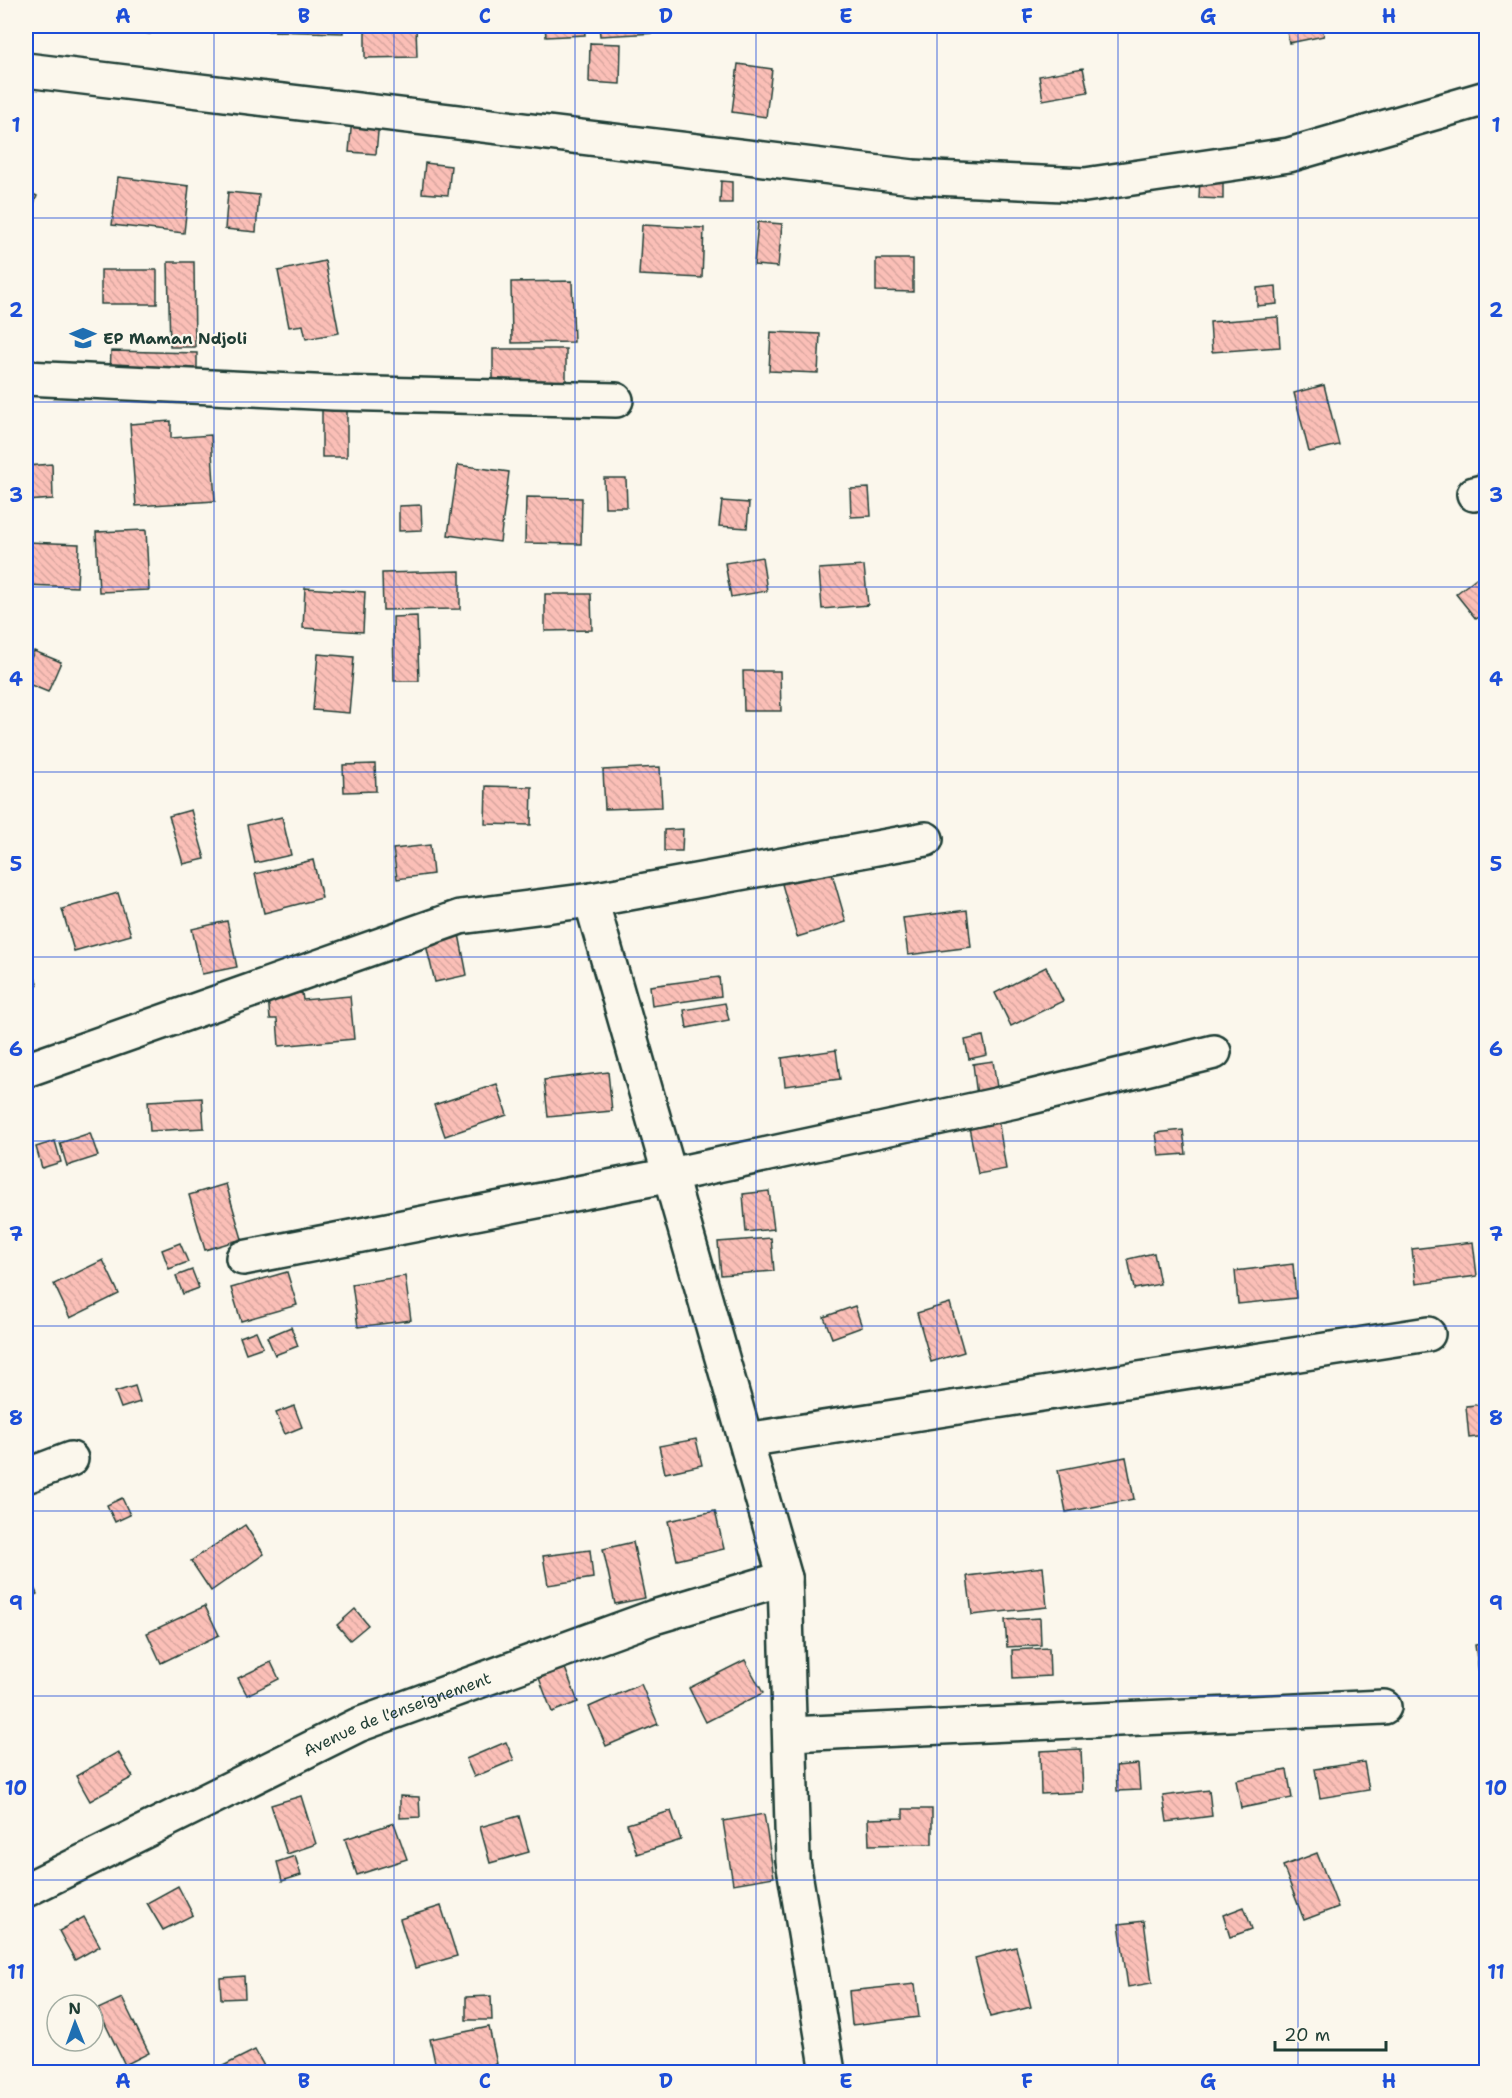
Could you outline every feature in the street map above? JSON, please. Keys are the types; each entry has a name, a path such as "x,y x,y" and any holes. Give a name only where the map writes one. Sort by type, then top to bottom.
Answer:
{"street":[{"path":"26,70 913,177 1085,185 1289,155 1486,99"},
{"path":"26,378 334,393 616,400"},
{"path":"26,1070 460,917 591,900 926,839"},
{"path":"591,900 785,1578 793,1861 828,2073"},
{"path":"243,1258 671,1175 1015,1101 1214,1052"},
{"path":"746,1440 1428,1334"},
{"path":"26,1476 71,1459"},
{"name":"Avenue de l'enseignement","path":"26,1890 358,1725 654,1617 785,1578"},
{"path":"790,1734 1384,1707"}],"building":[{"path":"98,26 152,26 150,34"},
{"path":"268,26 343,26 343,33 268,31"},
{"path":"365,26 416,26 417,57 365,58"},
{"path":"545,26 584,26 585,35 546,37"},
{"path":"599,26 655,26 656,33 600,36"},
{"path":"1286,26 1322,26 1324,36 1289,43"},
{"path":"590,43 621,44 620,84 589,82"},
{"path":"738,64 772,69 766,117 732,112"},
{"path":"1083,68 1088,92 1043,100 1039,76"},
{"path":"352,118 379,121 376,154 349,152"},
{"path":"425,163 451,166 448,195 422,193"},
{"path":"118,177 189,186 184,233 112,225"},
{"path":"1200,178 1223,179 1223,199 1199,198"},
{"path":"721,181 732,182 732,203 720,203"},
{"path":"26,191 37,196 27,222 26,222"},
{"path":"228,192 259,195 256,232 225,229"},
{"path":"758,222 782,224 778,267 754,265"},
{"path":"642,225 704,228 702,278 639,275"},
{"path":"876,259 913,259 913,292 876,291"},
{"path":"325,261 339,333 306,339 303,325 289,327 278,271"},
{"path":"168,262 194,262 195,347 170,347"},
{"path":"101,270 157,270 157,304 101,304"},
{"path":"572,281 574,342 512,343 511,282"},
{"path":"1276,286 1277,304 1257,306 1257,288"},
{"path":"1278,317 1280,347 1212,352 1210,322"},
{"path":"771,332 820,334 818,373 769,371"},
{"path":"493,349 566,349 566,381 493,381"},
{"path":"111,351 197,353 197,377 110,374"},
{"path":"1324,385 1339,445 1309,452 1294,393"},
{"path":"1482,392 1486,392 1486,425"},
{"path":"322,410 347,410 347,457 322,457"},
{"path":"171,421 171,438 211,435 215,501 136,506 130,424"},
{"path":"52,464 53,499 26,501 26,466"},
{"path":"458,465 509,472 500,542 448,535"},
{"path":"604,478 626,478 627,507 605,507"},
{"path":"869,488 871,516 851,517 850,489"},
{"path":"526,497 582,498 581,544 525,543"},
{"path":"722,501 749,503 747,528 719,526"},
{"path":"421,505 422,530 399,531 399,506"},
{"path":"146,530 149,590 99,592 96,532"},
{"path":"26,542 79,544 77,587 26,585"},
{"path":"762,557 767,591 731,597 725,563"},
{"path":"864,566 868,605 822,609 819,569"},
{"path":"460,571 460,609 383,610 382,573"},
{"path":"1476,578 1486,591 1486,612 1476,619 1456,594"},
{"path":"305,588 365,592 363,632 303,628"},
{"path":"545,594 591,594 592,630 545,631"},
{"path":"417,616 419,681 394,681 393,617"},
{"path":"34,651 61,662 48,692 26,683 26,671"},
{"path":"318,654 354,657 349,713 313,710"},
{"path":"743,671 780,671 781,711 744,711"},
{"path":"375,764 376,791 344,792 343,765"},
{"path":"660,767 662,807 605,809 603,770"},
{"path":"486,786 532,787 531,825 485,824"},
{"path":"191,810 205,859 183,864 169,816"},
{"path":"282,817 291,855 255,863 247,825"},
{"path":"683,829 682,851 664,851 664,830"},
{"path":"430,845 433,874 397,879 393,849"},
{"path":"313,860 322,898 264,913 255,874"},
{"path":"831,870 846,922 797,937 782,884"},
{"path":"118,893 131,935 74,951 62,909"},
{"path":"967,910 971,947 908,955 903,918"},
{"path":"227,921 237,967 202,974 192,929"},
{"path":"459,934 467,975 435,982 425,941"},
{"path":"29,963 38,985 26,990 26,965"},
{"path":"1046,967 1063,1001 1011,1026 995,993"},
{"path":"719,977 721,996 652,1006 650,986"},
{"path":"302,993 303,1000 350,996 354,1039 279,1046 277,1019 270,1019 268,996"},
{"path":"725,1003 729,1020 687,1028 684,1010"},
{"path":"983,1036 987,1055 969,1059 965,1040"},
{"path":"836,1050 840,1079 785,1086 782,1058"},
{"path":"993,1061 998,1094 977,1096 973,1064"},
{"path":"608,1072 612,1111 548,1117 544,1080"},
{"path":"497,1084 507,1115 445,1136 434,1105"},
{"path":"202,1098 204,1128 150,1131 148,1101"},
{"path":"997,1112 1006,1169 978,1174 967,1117"},
{"path":"1183,1130 1186,1154 1159,1156 1156,1133"},
{"path":"90,1133 98,1156 67,1166 60,1143"},
{"path":"55,1141 61,1162 42,1168 36,1147"},
{"path":"226,1184 242,1239 205,1250 189,1195"},
{"path":"769,1191 774,1229 746,1232 743,1194"},
{"path":"771,1238 774,1271 721,1275 718,1242"},
{"path":"1473,1242 1477,1276 1416,1284 1412,1249"},
{"path":"180,1243 188,1262 169,1269 162,1250"},
{"path":"1154,1253 1160,1284 1134,1289 1128,1259"},
{"path":"103,1260 119,1294 70,1318 54,1284"},
{"path":"1293,1264 1296,1298 1238,1304 1235,1271"},
{"path":"192,1270 199,1288 183,1294 176,1276"},
{"path":"287,1272 297,1305 241,1321 231,1288"},
{"path":"405,1276 411,1320 358,1327 352,1284"},
{"path":"950,1303 964,1352 931,1362 917,1313"},
{"path":"855,1306 862,1327 832,1338 824,1317"},
{"path":"291,1327 298,1346 275,1355 267,1337"},
{"path":"256,1331 263,1347 246,1353 240,1337"},
{"path":"135,1386 140,1402 121,1408 115,1392"},
{"path":"1486,1404 1486,1436 1469,1438 1466,1406"},
{"path":"294,1406 302,1427 285,1434 276,1413"},
{"path":"696,1439 702,1465 665,1473 659,1446"},
{"path":"1126,1457 1134,1499 1066,1512 1058,1470"},
{"path":"122,1498 130,1515 115,1522 107,1505"},
{"path":"715,1511 724,1549 677,1560 668,1521"},
{"path":"245,1525 264,1554 211,1591 191,1561"},
{"path":"633,1542 645,1598 615,1604 603,1549"},
{"path":"590,1550 593,1578 548,1585 543,1556"},
{"path":"1043,1567 1047,1607 972,1615 967,1576"},
{"path":"26,1571 37,1594 26,1600"},
{"path":"205,1606 219,1635 161,1663 147,1633"},
{"path":"355,1609 368,1625 350,1640 337,1625"},
{"path":"1040,1618 1041,1645 1007,1647 1005,1620"},
{"path":"1486,1643 1486,1672 1479,1673 1475,1645"},
{"path":"1049,1648 1050,1676 1013,1678 1012,1650"},
{"path":"745,1660 763,1693 706,1722 689,1688"},
{"path":"271,1662 279,1679 247,1695 238,1678"},
{"path":"565,1668 578,1702 552,1712 539,1678"},
{"path":"641,1684 658,1724 606,1746 589,1707"},
{"path":"506,1742 514,1760 474,1777 466,1759"},
{"path":"1081,1749 1083,1792 1041,1794 1040,1751"},
{"path":"118,1752 133,1777 90,1801 76,1776"},
{"path":"1364,1762 1369,1790 1320,1798 1315,1769"},
{"path":"1138,1764 1140,1790 1117,1791 1116,1766"},
{"path":"1287,1770 1292,1798 1241,1808 1236,1780"},
{"path":"1209,1790 1212,1816 1167,1822 1163,1796"},
{"path":"301,1796 316,1844 287,1854 271,1805"},
{"path":"400,1796 419,1797 420,1817 400,1818"},
{"path":"903,1809 932,1809 932,1844 869,1845 868,1819 903,1818"},
{"path":"671,1811 681,1840 637,1854 627,1824"},
{"path":"764,1814 774,1877 733,1884 723,1821"},
{"path":"519,1816 529,1852 490,1863 480,1827"},
{"path":"394,1823 407,1859 357,1875 345,1839"},
{"path":"1317,1853 1338,1907 1304,1920 1283,1866"},
{"path":"295,1856 301,1875 282,1881 277,1862"},
{"path":"178,1886 193,1915 163,1930 147,1903"},
{"path":"441,1906 457,1956 415,1968 400,1919"},
{"path":"1244,1907 1252,1929 1230,1937 1223,1915"},
{"path":"84,1917 100,1946 75,1960 59,1931"},
{"path":"1144,1921 1152,1983 1128,1987 1119,1924"},
{"path":"1016,1947 1031,2007 990,2017 975,1958"},
{"path":"244,1976 245,1998 221,1999 220,1978"},
{"path":"915,1984 919,2017 852,2025 849,1991"},
{"path":"491,1996 492,2020 466,2020 466,1997"},
{"path":"122,1998 149,2053 125,2065 105,2024 105,2006"},
{"path":"489,2027 497,2064 457,2072 437,2072 430,2039"},
{"path":"255,2050 265,2068 256,2072 211,2072"}],"place":[{"name":"EP Maman Ndjoli","path":"83,338"}]}
